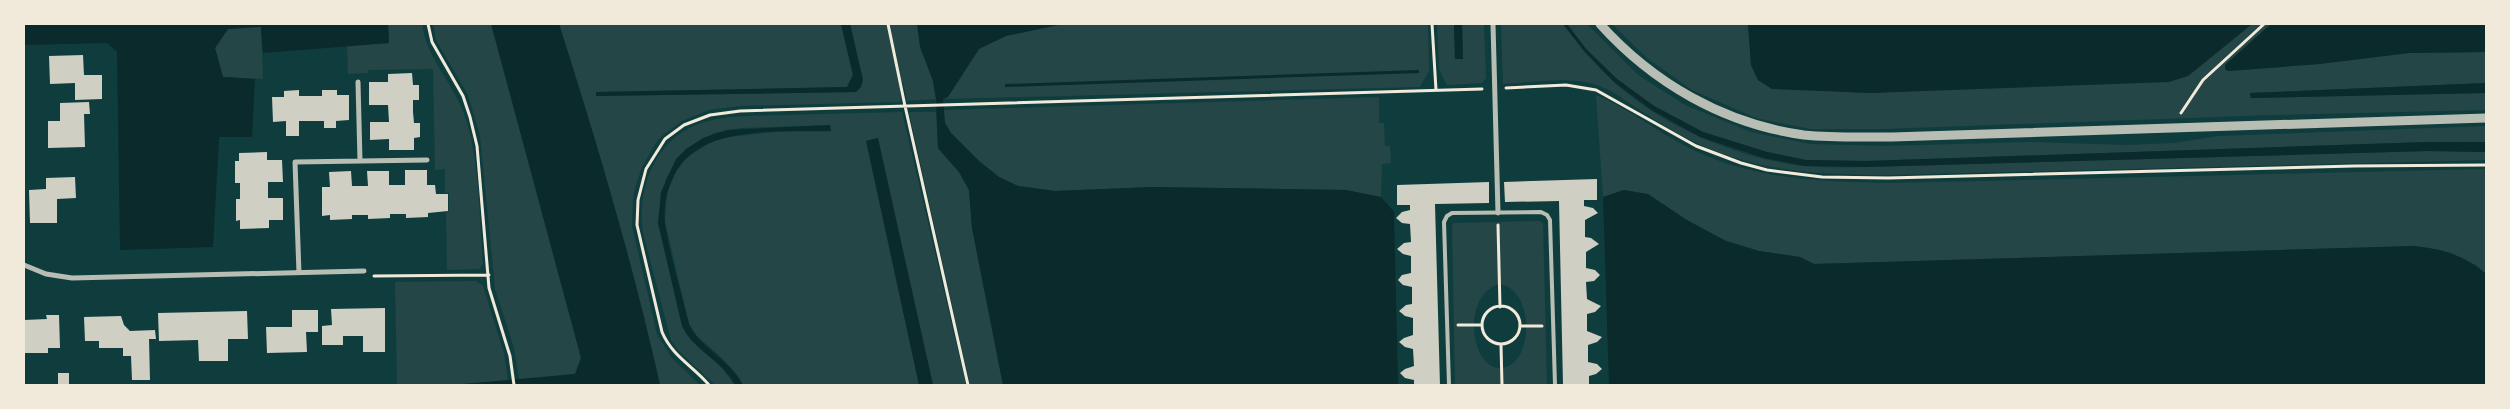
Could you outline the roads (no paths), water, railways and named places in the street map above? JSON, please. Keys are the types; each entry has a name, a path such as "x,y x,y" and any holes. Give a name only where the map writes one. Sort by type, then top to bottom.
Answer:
{"street":[{"path":"1493,24 1498,213"},
{"path":"1600,24 1615,41 1668,84 1712,109 1758,125 1804,134 1892,138 2486,118"},
{"path":"358,82 360,161"},
{"path":"298,273 295,162 427,160"},
{"path":"24,265 46,274 72,278 364,271"}],"lane":[{"path":"1449,385 1444,222 1447,216 1452,213 1541,212 1547,214 1550,220 1555,385"}]}
